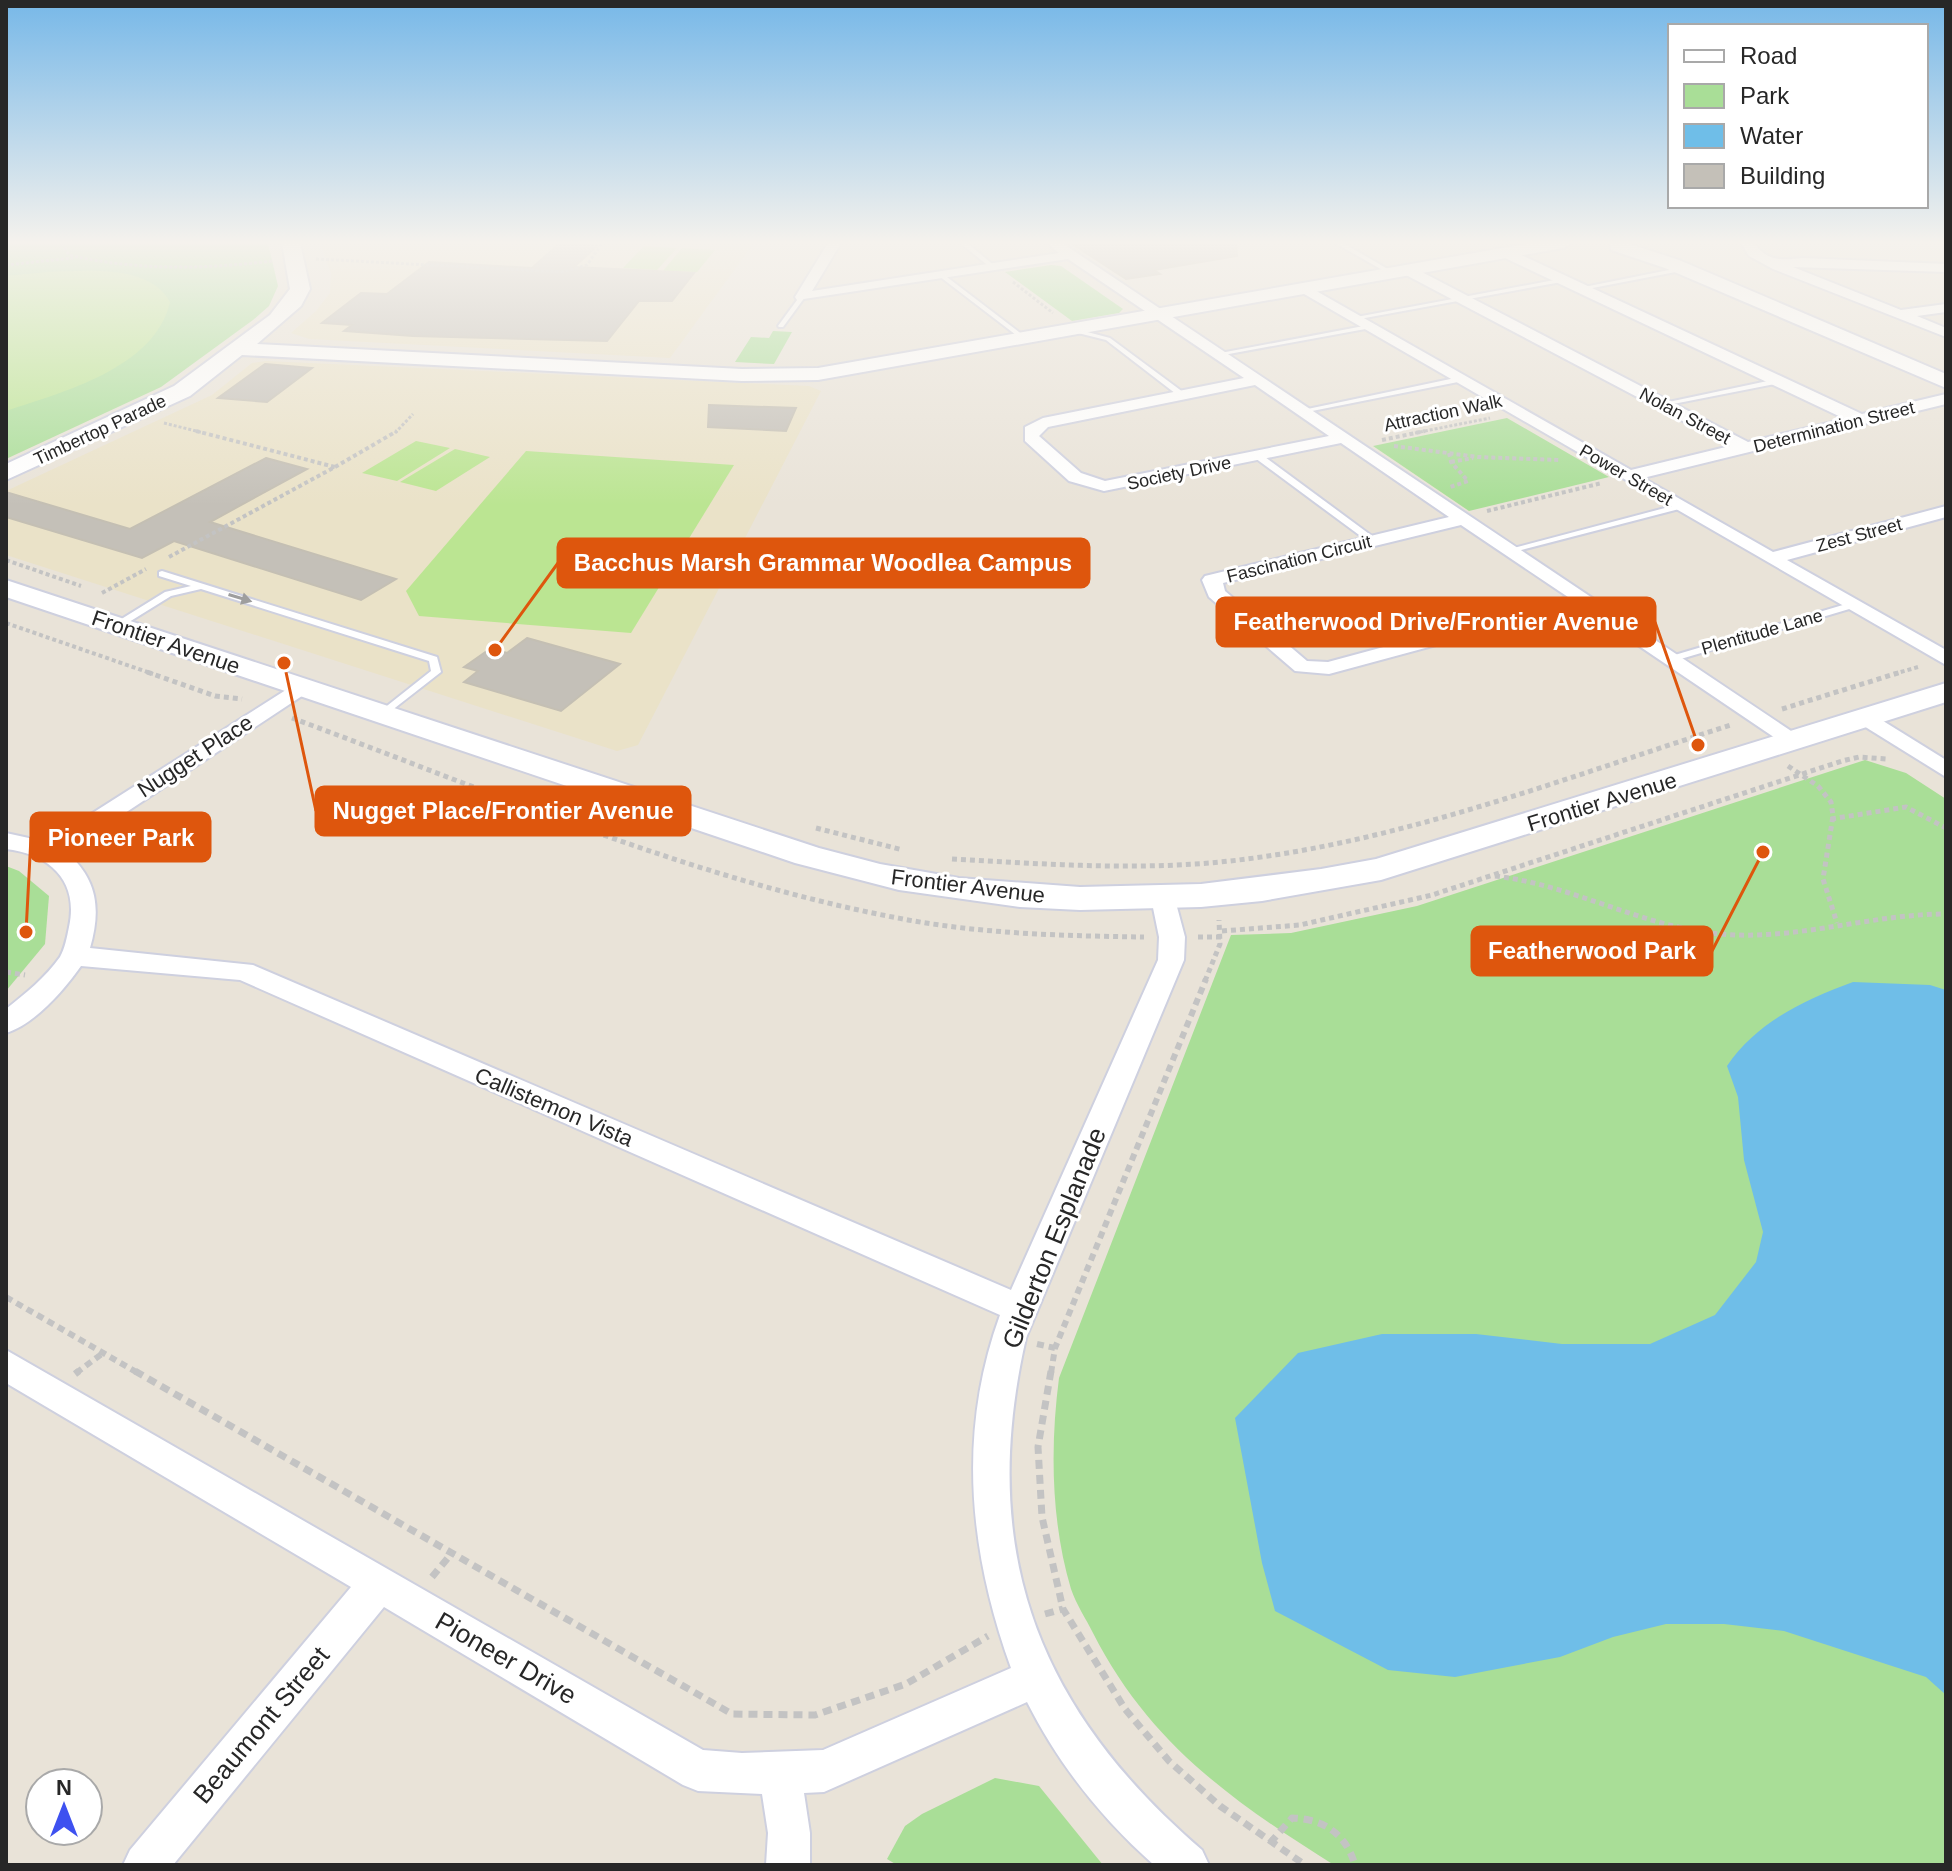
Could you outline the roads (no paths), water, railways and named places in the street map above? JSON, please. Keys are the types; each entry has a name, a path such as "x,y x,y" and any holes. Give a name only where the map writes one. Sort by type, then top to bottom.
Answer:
{"street":[{"name":"Timbertop Parade","path":"6,473 167,399 263,330"},
{"path":"240,349 789,376 836,373 1080,330"},
{"path":"1182,330 1795,741"},
{"name":"Power Street","path":"1374,330 1946,659"},
{"name":"Nolan Street","path":"1523,330 1746,448"},
{"path":"1671,330 1861,420"},
{"path":"1826,330 1946,382"},
{"name":"Society Drive","path":"1258,380 1049,421 1034,427 1031,437 1075,477 1104,486 1343,438"},
{"name":"Determination Street","path":"1629,476 1946,399"},
{"name":"Zest Street","path":"1771,558 1946,511"},
{"name":"Fascination Circuit","path":"1463,519 1212,580 1216,593 1302,667 1329,668 1583,599"},
{"name":"Frontier Avenue","path":"6,588 855,870 949,888 1011,894 1164,898 1211,896 1319,882 1381,869 1946,692"},
{"name":"Nugget Place","path":"51,851 300,687"},
{"path":"1867,718 1946,770"},
{"path":"6,841 51,851 70,866 88,908 75,956 46,988 6,1023"},
{"name":"Gilderton Esplanade","path":"1164,898 1172,937 1171,960 1010,1337 1000,1380 990,1465 1000,1574 1013,1622 1035,1678 1088,1765 1144,1829 1187,1865"},
{"name":"Callistemon Vista","path":"75,956 244,971 1021,1309"},
{"name":"Pioneer Drive","path":"9,1371 698,1770 780,1774 824,1771 1035,1678"},
{"name":"Beaumont Street","path":"145,1865 378,1584"},
{"path":"780,1774 789,1833 788,1865"}],"lane":[{"path":"1013,330 1026,340"},
{"path":"1218,354 1327,330"},
{"path":"1076,331 1108,339 1183,395"},
{"path":"1302,411 1460,379"},
{"path":"1663,404 1777,381"},
{"path":"1258,456 1373,541"},
{"path":"1510,550 1680,506"},
{"path":"162,574 434,659 436,672 382,715"},
{"path":"118,625 168,594 201,586"},
{"name":"Plentitude Lane","path":"1671,659 1853,605"}],"water":[{"path":"1853,982 1930,985 1946,990 1946,1695 1926,1677 1784,1631 1724,1624 1666,1624 1613,1637 1560,1657 1455,1677 1388,1670 1275,1611 1262,1563 1235,1418 1298,1353 1382,1334 1476,1334 1562,1344 1650,1344 1715,1315 1756,1262 1763,1232 1744,1160 1738,1097 1727,1066 1752,1037 1783,1014"}],"place":[{"name":"Bacchus Marsh Grammar Woodlea Campus","path":"495,650"},
{"name":"Nugget Place/Frontier Avenue","path":"284,663"},
{"name":"Featherwood Drive/Frontier Avenue","path":"1698,745"},
{"name":"Featherwood Park","path":"1763,852"},
{"name":"Pioneer Park","path":"26,932"}]}
